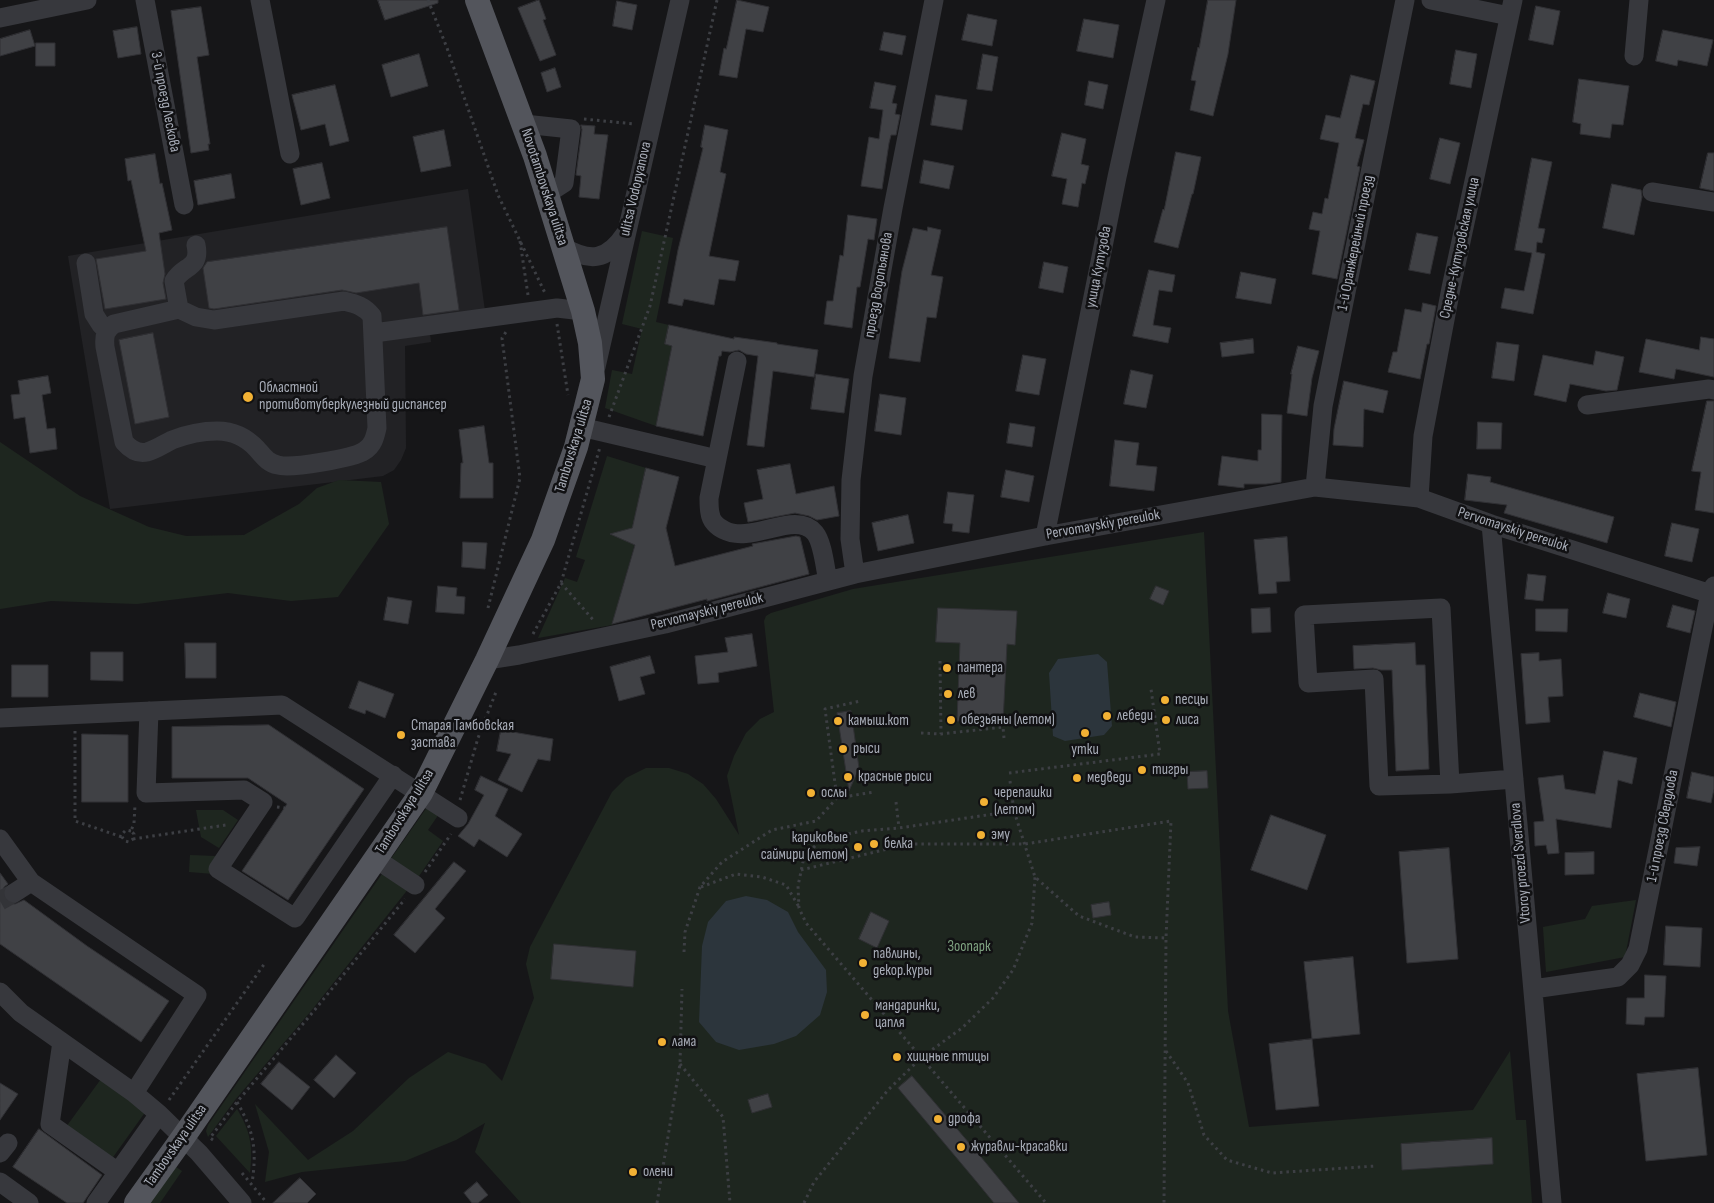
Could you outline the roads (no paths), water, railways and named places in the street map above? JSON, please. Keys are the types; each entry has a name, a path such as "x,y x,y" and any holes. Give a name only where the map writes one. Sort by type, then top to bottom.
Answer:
{"main road":[{"name":"Novotambovskaya ulitsa","path":"477,0 524,124 547,194 583,311 590,343 594,378"},
{"name":"Tambovskaya ulitsa","path":"136,1203 421,794 543,540 576,447 594,378"}],"street":[{"path":"0,18 87,0"},
{"name":"3-й проезд Лескова","path":"145,0 184,205"},
{"path":"260,0 290,154"},
{"name":"ulitsa Vodopyanova","path":"594,378 680,0"},
{"name":"проезд Водопьянова","path":"855,574 850,539 851,480 863,376 893,208 934,0"},
{"name":"улица Кутузова","path":"1045,536 1117,177 1156,0"},
{"name":"1-й Оранжерейный проезд","path":"1315,487 1323,406 1406,0"},
{"path":"1431,0 1511,8"},
{"path":"1634,56 1639,0"},
{"name":"Средне-Кутузовская улица","path":"1419,498 1423,436 1451,288 1511,8"},
{"path":"524,124 571,129 564,183 547,194"},
{"path":"1652,192 1714,202"},
{"path":"563,247 579,255 595,257 608,254 627,231"},
{"path":"179,310 174,281 177,275 191,267 196,260 198,253 196,245"},
{"path":"86,264 94,314 101,325 107,329"},
{"path":"344,301 366,309 372,316 374,333 376,428 374,440 366,450 356,455 291,466 278,466 266,460 245,439 231,432 214,431 194,434 174,439 147,452 138,452 130,448 124,442 107,356 105,337 107,329 122,321 179,310 196,317 214,320 344,301"},
{"path":"374,333 552,309 583,311"},
{"path":"736,361 709,498 710,514 717,527 731,534 747,535 796,523 803,525 814,532 819,541 828,581"},
{"path":"1587,404 1699,390 1714,390"},
{"path":"581,427 717,460"},
{"name":"Pervomayskiy pereulok","path":"487,660 665,624 855,574 1045,536 1315,487 1419,498 1491,524 1713,591"},
{"name":"Vtoroy proezd Sverdlova","path":"1491,524 1552,1203"},
{"name":"1-й проезд Свердлова","path":"1532,989 1618,977 1630,965 1638,949 1713,591"},
{"path":"1450,784 1441,608 1304,615 1308,683 1374,679 1379,786 1450,784 1514,778"},
{"path":"0,718 282,706 458,818"},
{"path":"149,711 146,793 244,790 263,802 218,869 295,918 393,775"},
{"path":"0,839 31,882 197,994 134,1093"},
{"path":"376,859 416,885"},
{"path":"14,893 31,882"},
{"path":"0,992 21,1013 134,1093 159,1114 184,1136 242,1203"},
{"path":"62,1042 50,1124 118,1172"},
{"path":"96,1203 159,1114"},
{"path":"0,1182 29,1203"}],"tunnel":[{"path":"0,901 14,893"}],"place":[{"name":"Областной противотуберкулезный диспансер","path":"248,397"},
{"name":"пантера","path":"947,668"},
{"name":"лев","path":"948,694"},
{"name":"песцы","path":"1165,700"},
{"name":"лебеди","path":"1107,716"},
{"name":"обезьяны (летом)","path":"951,720"},
{"name":"лиса","path":"1166,720"},
{"name":"камыш.кот","path":"838,721"},
{"name":"утки","path":"1085,733"},
{"name":"Старая Тамбовская застава","path":"401,735"},
{"name":"рыси","path":"843,749"},
{"name":"тигры","path":"1142,770"},
{"name":"красные рыси","path":"848,777"},
{"name":"медведи","path":"1077,778"},
{"name":"ослы","path":"811,793"},
{"name":"черепашки (летом)","path":"984,802"},
{"name":"эму","path":"981,835"},
{"name":"белка","path":"874,844"},
{"name":"кариковые саймири (летом)","path":"858,847"},
{"name":"павлины, декор.куры","path":"863,963"},
{"name":"мандаринки, цапля","path":"865,1015"},
{"name":"лама","path":"662,1042"},
{"name":"хищные птицы","path":"897,1057"},
{"name":"дрофа","path":"938,1119"},
{"name":"журавли-красавки","path":"961,1147"},
{"name":"олени","path":"633,1172"}],"park label":[{"name":"Зоопарк","path":"969,947"}]}
